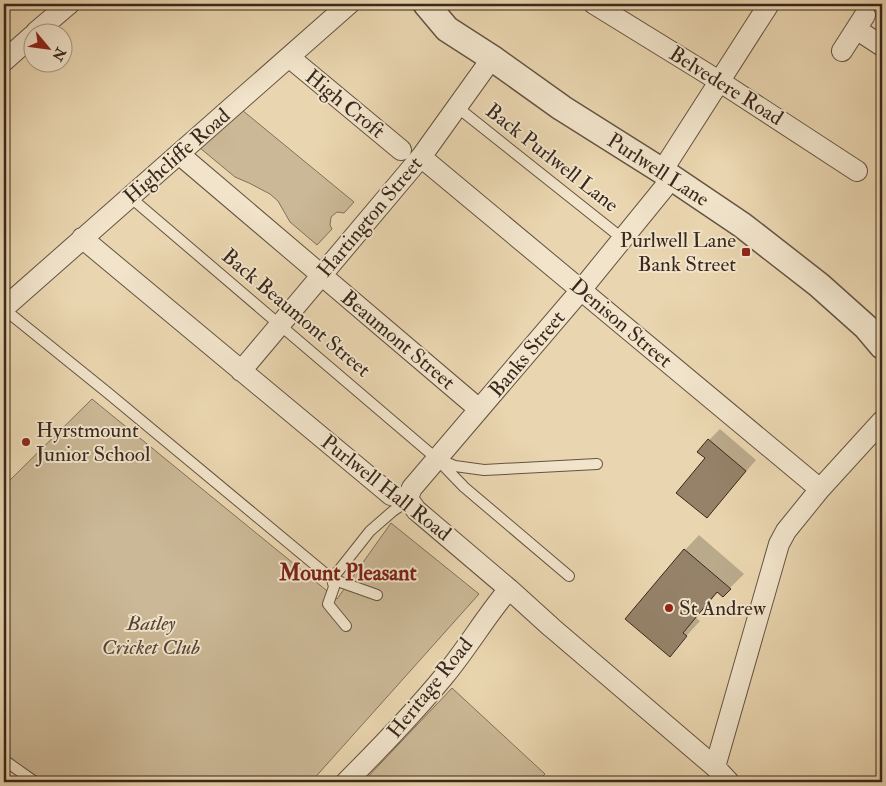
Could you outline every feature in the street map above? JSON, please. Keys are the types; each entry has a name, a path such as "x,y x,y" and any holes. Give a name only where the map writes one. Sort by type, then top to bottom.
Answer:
{"street":[{"path":"48,22 69,4"},
{"name":"Highcliffe Road","path":"4,308 349,4"},
{"name":"Purlwell Lane","path":"426,4 447,29 492,58 562,108 667,174 742,225 819,285 866,327 882,346"},
{"name":"Belvedere Road","path":"594,4 719,81 857,171"},
{"name":"Banks Street","path":"409,500 412,488 623,238 667,174 719,81 768,4"},
{"path":"842,51 861,22 882,46"},
{"path":"4,61 22,45"},
{"name":"High Croft","path":"288,58 401,150"},
{"name":"Hartington Street","path":"241,370 421,157 492,58"},
{"name":"Beaumont Street","path":"179,154 479,409"},
{"name":"Denison Street","path":"421,157 820,489"},
{"name":"Purlwell Hall Road","path":"82,238 391,495 409,500 416,510 715,767 729,782"},
{"path":"715,767 779,544 786,531 820,489 882,421"},
{"name":"Heritage Road","path":"346,782 393,735 446,674 509,588"}],"lane":[{"name":"Back Purlwell Lane","path":"457,107 623,238"},
{"name":"Back Beaumont Street","path":"130,197 437,459"},
{"path":"4,308 332,578 377,595"},
{"path":"437,459 455,466 484,470 597,464"},
{"path":"437,459 464,487 569,576"},
{"path":"332,578 370,531 409,500"},
{"path":"332,578 334,587 328,604 346,626"},
{"path":"4,760 35,782"}],"green space":[{"path":"242,110 354,202 344,213 337,212 331,217 330,225 332,229 317,245 290,222 278,201 270,194 235,177 200,148"},
{"name":"Batley Cricket Club","path":"92,399 337,599 391,523 479,594 311,782 10,782 20,773 4,758 4,486"},
{"path":"452,688 545,774 537,782 363,782"}],"building":[{"path":"708,439 746,471 707,518 676,493 705,458 697,452"},
{"name":"St Andrew","path":"684,549 731,589 723,597 717,592 683,633 687,636 670,657 625,619"}],"place":[{"name":"Purlwell Lane Bank Street","path":"746,252"},
{"name":"Hyrstmount Junior School","path":"26,442"},
{"name":"St Andrew","path":"669,608"}],"district":[{"name":"Mount Pleasant","path":"348,573"}]}
